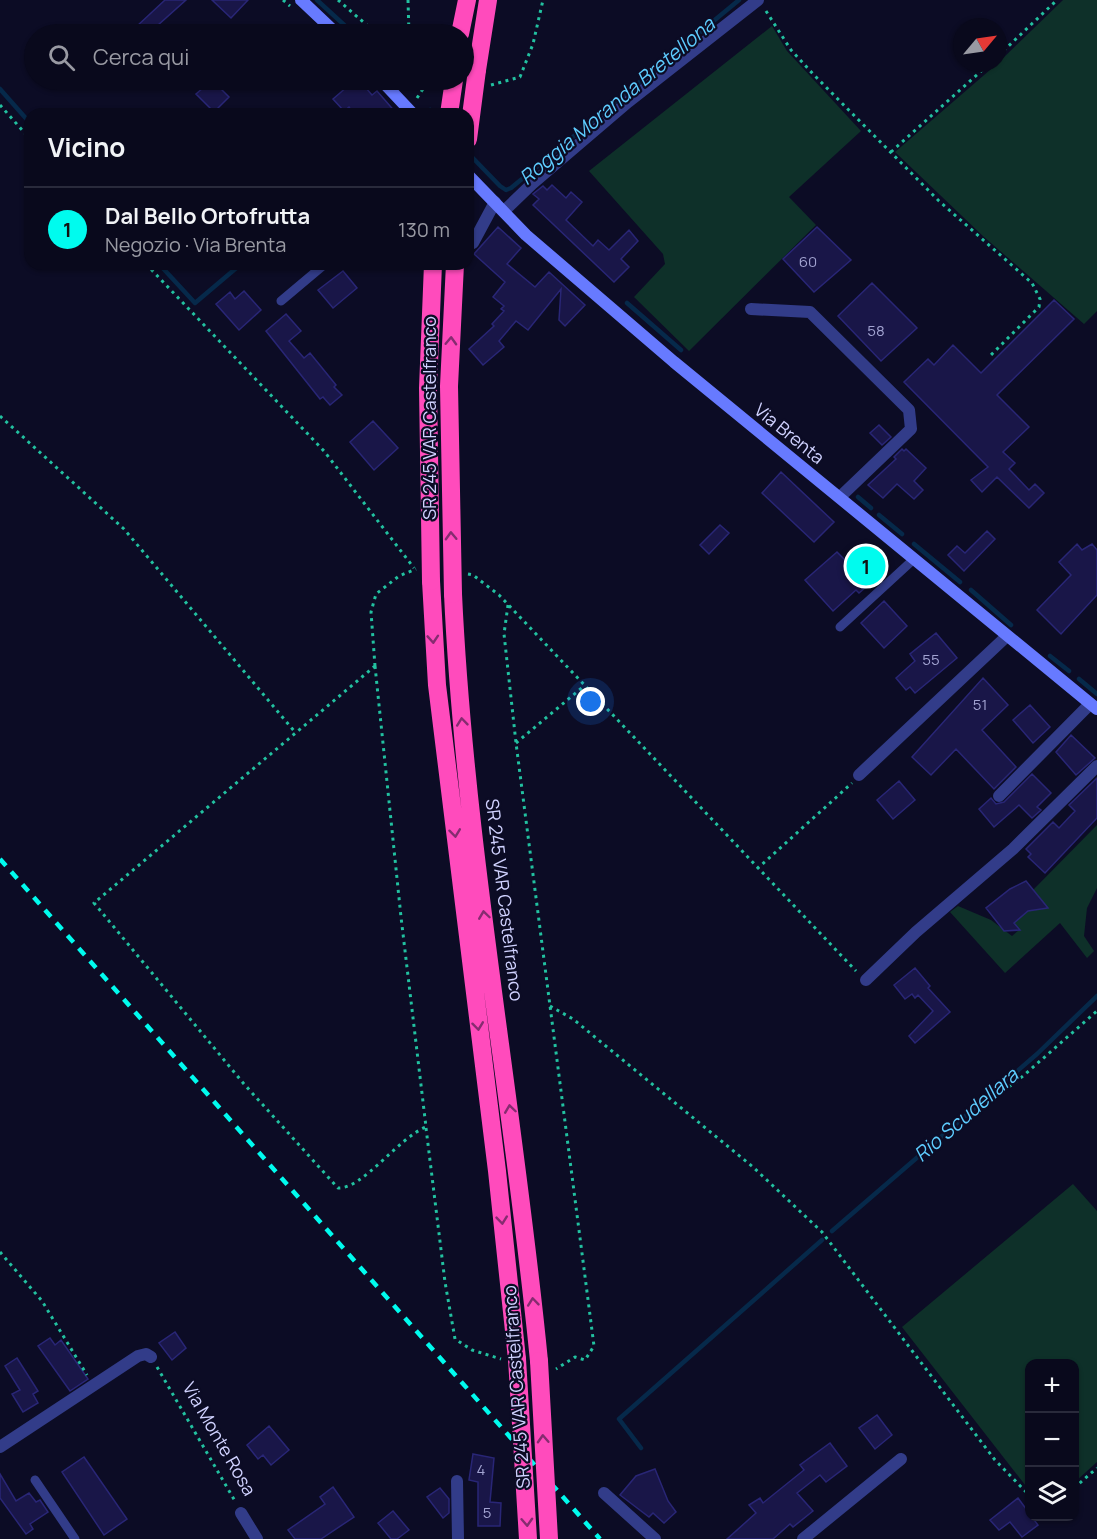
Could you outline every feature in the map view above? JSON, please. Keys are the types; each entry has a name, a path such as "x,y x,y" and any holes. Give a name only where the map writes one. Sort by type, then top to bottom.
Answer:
{"highway":[{"path":"462,24 467,0"},
{"path":"474,110 481,76 488,0"},
{"path":"450,108 453,90"},
{"name":"SR 245 VAR Castelfranco","path":"433,270 428,388 428,575 437,685 497,1171 528,1539"},
{"name":"SR 245 VAR Castelfranco","path":"455,270 449,386 453,594 459,691 475,844 544,1366 549,1539"}],"street":[{"path":"301,0 326,24"},
{"path":"474,242 499,207 531,184 628,102 758,0"},
{"path":"390,90 407,108"},
{"name":"Via Brenta","path":"474,181 525,235 674,363 1094,707"},
{"path":"751,309 810,312 909,410 911,429 840,497"},
{"path":"859,775 1009,638"},
{"path":"999,796 1094,707"},
{"path":"866,980 916,932 1013,849 1097,766"},
{"path":"0,1447 95,1387 138,1356 146,1354 151,1357"},
{"path":"803,1539 901,1459"},
{"path":"457,1481 458,1539"},
{"path":"604,1493 655,1539"},
{"name":"Via Monte Rosa","path":"241,1513 257,1539"}],"lane":[{"path":"281,301 318,270"},
{"path":"840,627 914,559"},
{"path":"35,1480 75,1539"}],"path":[{"path":"283,0 288,5"},
{"path":"338,0 366,24"},
{"path":"408,0 409,24"},
{"path":"481,76 495,86 520,77 533,44 543,0"},
{"path":"758,0 791,50 939,201 1032,283 1040,299 1034,314 990,356"},
{"path":"1007,47 1057,0"},
{"path":"891,152 980,72"},
{"path":"412,108 423,90"},
{"path":"0,105 24,132"},
{"path":"152,270 324,450 414,568 428,575"},
{"path":"0,416 124,529 296,733"},
{"path":"414,568 399,576 376,594 371,612 400,917 445,1282 455,1339 472,1350 512,1360"},
{"path":"461,573 473,575 508,605 848,965 866,980"},
{"path":"508,605 504,633 516,743 594,1346 585,1360 575,1357 544,1366"},
{"path":"375,666 94,903 244,1084 338,1188 353,1185 416,1131 426,1127"},
{"path":"516,743 584,686"},
{"path":"757,869 844,792 859,775"},
{"path":"550,1006 573,1019 753,1167 822,1232 995,1460 1025,1492"},
{"path":"991,1101 1097,1011"},
{"path":"0,1252 42,1301 95,1387"},
{"name":"Via Monte Rosa","path":"151,1357 241,1513"},
{"path":"1079,1484 1097,1468"}],"green space":[{"path":"1063,0 1097,0 1097,311 1084,324 984,237 895,152 988,72 1007,72 1007,54"},
{"path":"772,26 787,51 861,131 789,197 816,225 689,351 634,297 665,264 663,254 589,171"},
{"path":"1097,825 1097,888 1087,908 1084,936 1094,951 1087,958 1060,923 1005,973 950,912 958,906 991,920 1012,936 1019,930 1014,923 1028,911 1048,908 1033,890"},
{"path":"1073,1184 1097,1211 1097,1462 1079,1478 1079,1359 1025,1359 1025,1485 902,1327"}],"building":[{"path":"165,0 186,0 159,24 139,24"},
{"path":"212,0 248,0 231,18"},
{"path":"201,90 222,90 229,97 218,108 210,108 196,94"},
{"path":"343,90 368,90 372,95 377,91 392,108 341,108 333,99"},
{"path":"552,185 566,198 571,192 582,202 566,220 593,246 598,240 609,250 629,230 638,241 621,259 629,267 614,282 533,205 539,199 533,194 543,186 547,190"},
{"path":"498,227 521,248 507,264 535,287 549,272 585,305 565,326 559,320 561,289 528,330 516,321 499,341 504,347 483,365 469,349 494,326 492,324 504,311 501,309 504,306 493,297 505,282 474,254"},
{"path":"817,227 851,260 814,292 783,259"},
{"path":"343,271 357,288 333,308 318,290"},
{"path":"872,283 917,328 881,361 838,316"},
{"path":"244,291 261,310 239,330 216,304 230,292 235,299"},
{"path":"1054,300 1074,319 997,395 1029,427 1003,452 1015,463 1009,469 1029,490 1035,484 1044,493 1029,508 997,477 982,492 971,480 988,467 904,382 928,359 934,365 953,345 981,373"},
{"path":"286,314 301,331 289,341 304,358 310,353 342,395 330,405 323,397 320,399 266,331"},
{"path":"373,421 398,448 374,470 350,442"},
{"path":"879,425 891,437 882,445 870,433"},
{"path":"902,449 904,451 906,449 926,468 914,481 923,490 914,499 897,484 883,498 868,485 896,459 894,457"},
{"path":"781,472 834,522 814,542 762,493"},
{"path":"720,525 729,533 709,554 700,545"},
{"path":"987,531 995,539 964,571 948,555 957,546 965,553"},
{"path":"1077,544 1082,550 1092,544 1097,550 1097,595 1061,634 1037,610 1071,575 1059,562"},
{"path":"856,549 880,575 859,593 856,590 833,611 805,580 837,552 845,560"},
{"path":"884,601 907,626 884,648 861,623"},
{"path":"936,633 957,658 915,693 910,687 906,690 896,678 915,661 910,654"},
{"path":"983,678 1008,705 982,730 1016,767 994,789 956,749 931,775 912,757"},
{"path":"1030,705 1050,727 1033,743 1013,720"},
{"path":"1071,735 1095,758 1076,775 1056,752"},
{"path":"1032,774 1051,793 1037,807 1041,810 1032,818 1019,805 994,827 979,809 991,798 996,804 1004,802"},
{"path":"1097,778 1097,818 1045,873 1028,857 1031,854 1026,849 1053,822 1059,828 1075,811 1069,805"},
{"path":"899,781 915,800 893,819 877,800"},
{"path":"1026,881 1048,908 1028,911 1014,923 1020,930 1004,931 986,908 1010,889"},
{"path":"915,968 930,986 928,988 950,1012 915,1043 909,1036 933,1011 918,995 915,998 912,994 905,999 894,985"},
{"path":"175,1332 186,1348 172,1360 159,1343"},
{"path":"50,1338 55,1345 61,1340 88,1379 70,1391 38,1346"},
{"path":"17,1358 38,1391 33,1394 38,1403 23,1412 12,1394 20,1390 5,1366"},
{"path":"877,1415 892,1435 875,1449 859,1428"},
{"path":"269,1426 289,1450 271,1465 263,1455 258,1459 247,1445"},
{"path":"830,1443 847,1466 826,1482 820,1475 797,1493 813,1511 793,1527 790,1524 773,1539 727,1539 756,1513 749,1505 760,1498 763,1503 804,1470 800,1465"},
{"path":"473,1454 494,1458 490,1502 501,1503 500,1526 478,1526 478,1482 469,1480"},
{"path":"84,1457 127,1519 104,1535 62,1472"},
{"path":"655,1469 668,1501 676,1512 664,1523 653,1513 649,1517 620,1495 636,1476"},
{"path":"0,1474 16,1501 29,1493 36,1502 40,1500 48,1512 30,1524 33,1529 26,1534 0,1498"},
{"path":"333,1487 354,1517 321,1539 295,1539 288,1530 325,1504 320,1497"},
{"path":"440,1488 449,1499 449,1513 443,1518 427,1497"},
{"path":"1018,1498 1025,1507 1025,1521 1035,1521 1038,1525 1022,1537 1010,1522 999,1530 990,1520"},
{"path":"393,1511 409,1530 397,1539 391,1539 378,1523"}],"waterway":[{"path":"317,0 343,24"},
{"name":"Roggia Moranda Bretellona","path":"474,159 500,186 506,190 511,188 739,0"},
{"name":"Rio Scudellara","path":"0,89 24,116"},
{"name":"Rio Scudellara","path":"165,270 195,303 234,270"},
{"path":"627,303 681,350"},
{"path":"858,497 871,508"},
{"path":"879,515 902,534"},
{"path":"914,544 960,582"},
{"path":"971,590 1011,625"},
{"path":"1050,656 1069,671"},
{"path":"1079,679 1097,694"},
{"name":"Rio Scudellara","path":"832,1231 1037,1054 1097,996"},
{"name":"Rio Scudellara","path":"641,1448 619,1419 822,1240"}],"railway":[{"path":"0,859 600,1539"}],"place":[{"name":"Dal Bello Ortofrutta","path":"866,566"}]}
